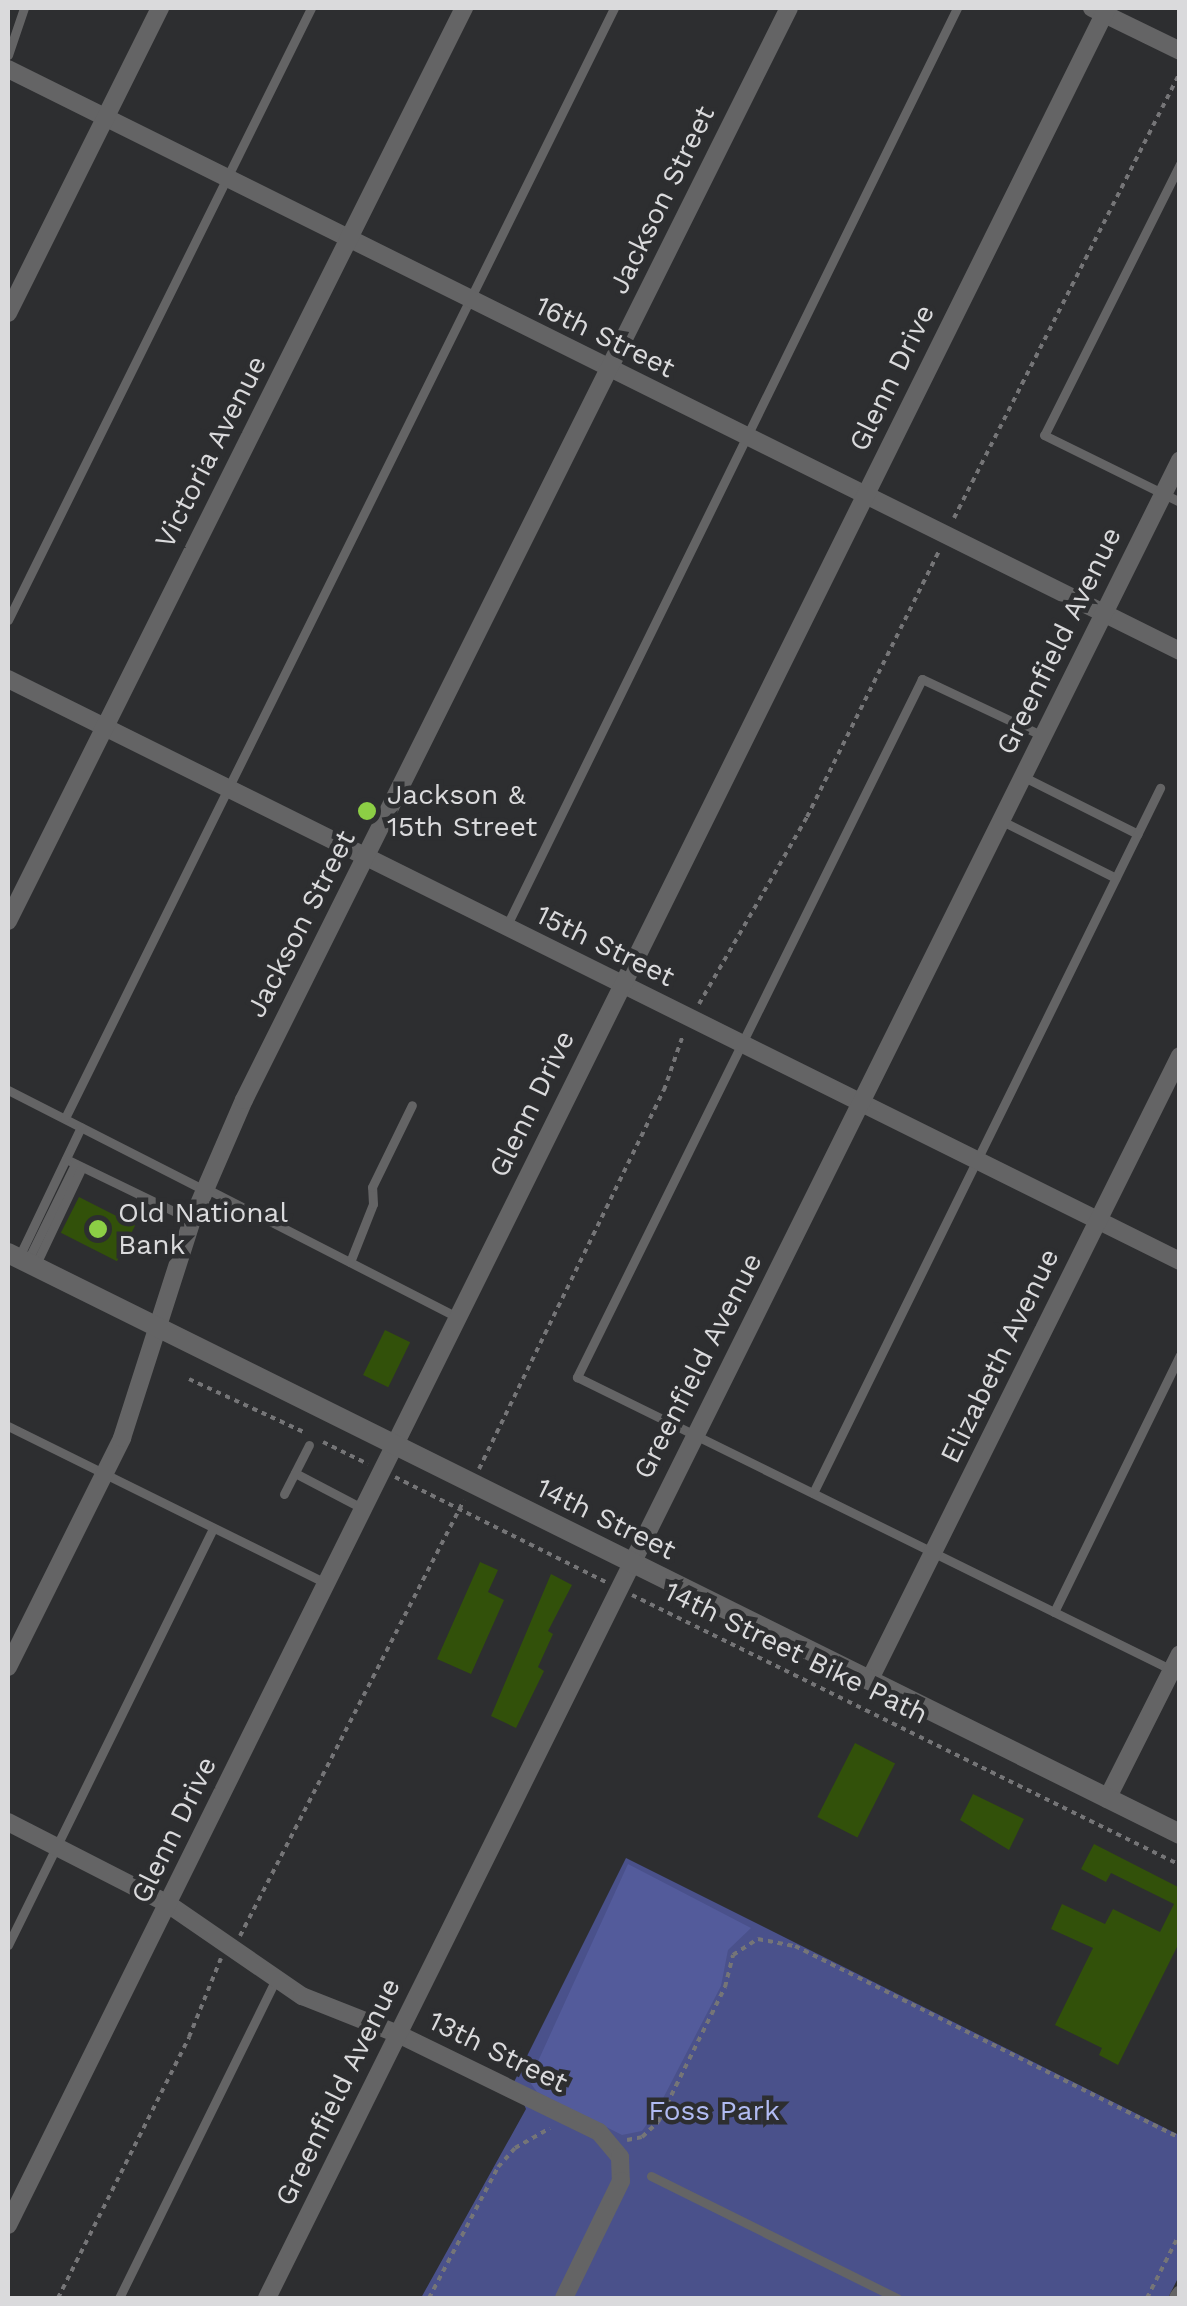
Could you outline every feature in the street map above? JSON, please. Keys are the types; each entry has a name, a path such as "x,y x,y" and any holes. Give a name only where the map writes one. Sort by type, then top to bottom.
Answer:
{"street":[{"path":"8,313 160,8"},
{"name":"Victoria Avenue","path":"8,921 464,8"},
{"name":"Jackson Street","path":"8,1666 106,1475 160,1329 204,1189 789,8"},
{"path":"1101,10 1180,51"},
{"name":"Glenn Drive","path":"8,2225 1101,10"},
{"name":"16th Street","path":"8,69 1180,651"},
{"name":"Greenfield Avenue","path":"267,2298 1103,613 1171,498 1180,460"},
{"name":"15th Street","path":"8,679 1180,1260"},
{"name":"Elizabeth Avenue","path":"869,1681 1180,1056"},
{"name":"14th Street","path":"22,1260 1180,1834"},
{"path":"1107,1799 1177,1666"},
{"name":"13th Street","path":"8,1822 168,1904 274,1980 398,2034 607,2139"},
{"path":"564,2298 621,2181 620,2156 607,2139"}],"lane":[{"path":"8,54 24,8"},
{"path":"8,620 311,8"},
{"path":"65,1118 614,8"},
{"path":"506,927 958,8"},
{"path":"1171,498 1044,435 1180,164"},
{"path":"1042,736 922,680 577,1377 1054,1612 1177,1666"},
{"path":"1022,776 1138,834"},
{"path":"813,1493 1160,788"},
{"path":"1001,820 1116,878"},
{"path":"8,1090 457,1317"},
{"path":"350,1262 374,1204 372,1187 412,1106"},
{"path":"22,1260 74,1163 82,1126"},
{"path":"74,1163 192,1220"},
{"path":"22,1260 74,1163"},
{"path":"1054,1612 1180,1355"},
{"path":"8,1426 327,1584"},
{"path":"284,1494 309,1445"},
{"path":"294,1473 364,1509"},
{"path":"8,1945 214,1529"},
{"path":"120,2298 274,1980"},
{"path":"651,2176 896,2298"}],"path":[{"path":"956,514 1180,72"},
{"path":"700,1002 808,817 938,554"},
{"path":"480,1467 664,1090 684,1033"},
{"path":"189,1379 370,1465"},
{"name":"14th Street Bike Path","path":"395,1477 1180,1865"},
{"path":"235,1942 463,1503"},
{"path":"607,2139 642,2137 658,2122 725,1987 733,1954 758,1939 795,1946 1180,2138"},
{"path":"58,2298 223,1954"},
{"path":"429,2298 498,2167 565,2115"},
{"path":"1148,2298 1180,2233"}],"green space":[{"name":"Foss Park","path":"626,1858 1179,2135 1179,2276 1168,2298 421,2298 526,2109 514,2082"}],"shaded area":[{"path":"628,1864 751,1928 728,1950 721,1986 656,2112 642,2131 622,2135 537,2092 529,2081"}],"building":[{"name":"Old National Bank","path":"79,1197 135,1226 117,1261 61,1233"},
{"path":"385,1330 410,1342 388,1387 363,1375"},
{"path":"480,1562 498,1570 488,1592 504,1600 471,1674 437,1659"},
{"path":"551,1574 572,1585 548,1631 553,1634 538,1667 544,1671 516,1728 491,1716"},
{"path":"855,1743 895,1763 857,1837 817,1817"},
{"path":"973,1794 1024,1819 1009,1850 960,1820"},
{"path":"1094,1844 1180,1888 1180,1941 1118,2065 1099,2055 1102,2048 1055,2025 1093,1948 1051,1929 1062,1904 1105,1924 1113,1909 1160,1932 1174,1904 1111,1873 1106,1882 1081,1869"}],"place":[{"name":"Jackson & 15th Street","path":"367,811"},
{"name":"Old National Bank","path":"98,1229"}]}
